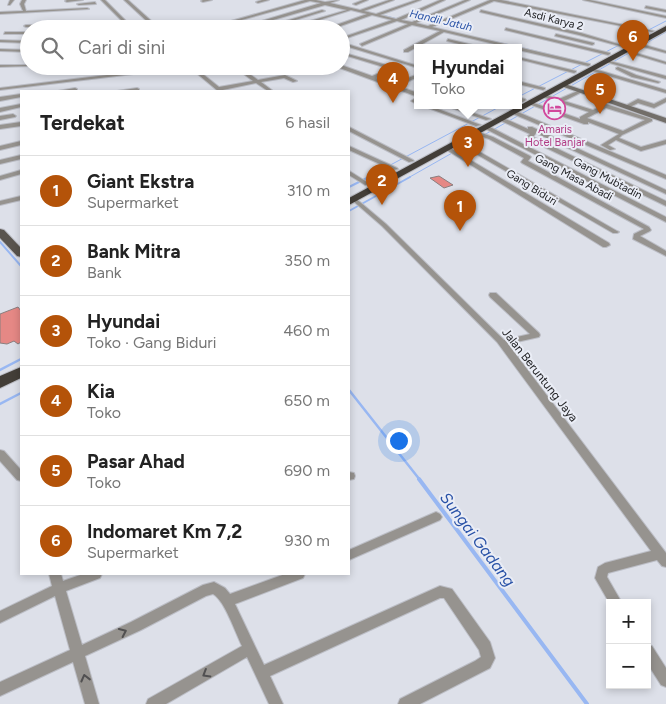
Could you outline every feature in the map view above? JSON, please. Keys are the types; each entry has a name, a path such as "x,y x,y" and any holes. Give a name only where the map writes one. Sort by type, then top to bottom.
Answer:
{"highway":[{"path":"543,93 568,87 666,23"},
{"path":"527,103 543,93 570,71 615,56 656,30"},
{"path":"355,201 433,152 481,126 510,117 520,109"},
{"path":"355,201 363,182 433,152 452,151 464,144 481,126 510,117"},
{"path":"0,383 20,373"},
{"path":"0,392 20,382"}],"main road":[{"path":"0,232 20,253"}],"street":[{"path":"103,0 123,20"},
{"path":"126,0 148,20"},
{"path":"204,1 210,0"},
{"path":"258,2 267,0"},
{"path":"237,20 310,0 502,44"},
{"path":"266,20 332,0"},
{"path":"253,20 337,0"},
{"path":"351,0 360,2"},
{"path":"355,4 366,0"},
{"path":"362,11 392,0"},
{"path":"350,26 419,0"},
{"path":"350,38 443,0"},
{"path":"362,45 468,0"},
{"path":"429,27 494,0 656,30"},
{"path":"585,0 666,17"},
{"path":"68,2 82,1 95,3"},
{"path":"81,9 82,1"},
{"path":"0,13 23,5"},
{"path":"0,8 23,5 87,9"},
{"path":"291,20 337,6"},
{"path":"641,6 666,11"},
{"path":"554,7 656,30"},
{"path":"318,20 351,10"},
{"name":"Asdi Karya 2","path":"481,11 572,32 615,56"},
{"path":"350,23 377,15"},
{"path":"506,28 615,56 666,56"},
{"path":"419,44 444,30"},
{"path":"544,32 615,56 666,76"},
{"path":"5,33 20,33"},
{"path":"448,40 464,44"},
{"path":"522,47 538,40"},
{"path":"0,46 3,41 20,42"},
{"path":"350,44 414,66"},
{"path":"406,51 414,47"},
{"path":"522,48 666,62"},
{"path":"0,50 20,51"},
{"path":"615,56 666,50"},
{"path":"350,56 395,69 372,78"},
{"path":"615,56 658,82"},
{"path":"615,56 635,88"},
{"path":"615,56 666,92"},
{"path":"522,59 570,71"},
{"path":"0,66 20,66"},
{"path":"350,70 414,93"},
{"path":"0,89 105,75"},
{"path":"202,75 220,90 285,76 295,81"},
{"path":"247,75 269,90"},
{"path":"393,86 414,77"},
{"path":"522,84 560,101 593,112"},
{"path":"568,87 657,119"},
{"path":"68,90 75,89"},
{"path":"128,90 137,89"},
{"path":"549,106 582,91"},
{"path":"0,99 20,96"},
{"path":"632,99 654,106 666,100"},
{"path":"626,107 638,101"},
{"path":"613,102 582,118 623,133 657,119"},
{"path":"527,103 617,137 642,149 666,142"},
{"path":"0,110 20,106"},
{"path":"606,106 657,119"},
{"path":"434,109 481,126"},
{"path":"454,109 481,126"},
{"path":"0,118 12,116"},
{"path":"510,117 666,177"},
{"path":"510,117 666,192"},
{"path":"510,117 533,133 530,137 532,139 666,204"},
{"path":"657,119 626,138 617,137 604,145 666,170"},
{"path":"0,127 20,124"},
{"name":"Gang Mubtadin","path":"481,126 666,220"},
{"name":"Gang Masa Abadi","path":"481,126 491,138 528,157 524,162 647,228 648,230 635,236 666,254"},
{"path":"350,130 411,161"},
{"path":"0,148 20,143"},
{"path":"464,144 615,232"},
{"path":"350,148 395,169"},
{"name":"Gang Biduri","path":"452,151 606,245"},
{"path":"0,162 20,156"},
{"path":"0,178 20,172"},
{"path":"350,174 363,182"},
{"path":"0,203 20,198"},
{"name":"Jalan Beruntung Jaya","path":"355,201 502,344 663,558"},
{"path":"493,295 536,335 502,344"},
{"path":"0,454 20,476"},
{"path":"350,555 436,517"},
{"path":"614,599 601,578 602,571 605,568 663,558"},
{"path":"55,575 92,704"},
{"path":"0,617 60,588 93,575"},
{"path":"226,601 296,575"},
{"path":"0,689 211,588 218,588 276,704"},
{"path":"260,673 440,592 448,593 485,647 488,658 480,666 405,704"},
{"path":"153,704 248,649"},
{"path":"651,657 666,680"}],"building":[{"path":"439,176 453,185 444,188 430,178"},
{"path":"18,307 20,310 20,343 18,344 14,341 7,344 0,343 0,314"}],"waterway":[{"name":"Handil Jatuh","path":"382,15 406,21"},
{"path":"584,63 666,21"},
{"path":"408,178 666,32"},
{"name":"Handil Jatuh","path":"469,36 505,44"},
{"name":"Handil Jatuh","path":"523,48 584,63"},
{"path":"522,95 584,63"},
{"path":"366,178 495,109"},
{"path":"350,186 369,177"},
{"path":"350,210 410,177"},
{"path":"0,242 20,265"},
{"path":"0,370 20,360"},
{"name":"Sungai Gadang","path":"350,391 420,480"},
{"path":"0,404 20,394"},
{"name":"Sungai Gadang","path":"419,479 587,704"}],"place":[{"name":"Indomaret Km 7,2","path":"633,61"},
{"name":"Kia","path":"393,103"},
{"name":"Amaris Hotel Banjar","path":"555,108"},
{"name":"Pasar Ahad","path":"600,114"},
{"name":"Hyundai","path":"468,167"},
{"name":"Bank Mitra","path":"382,205"},
{"name":"Giant Ekstra","path":"460,231"}]}
